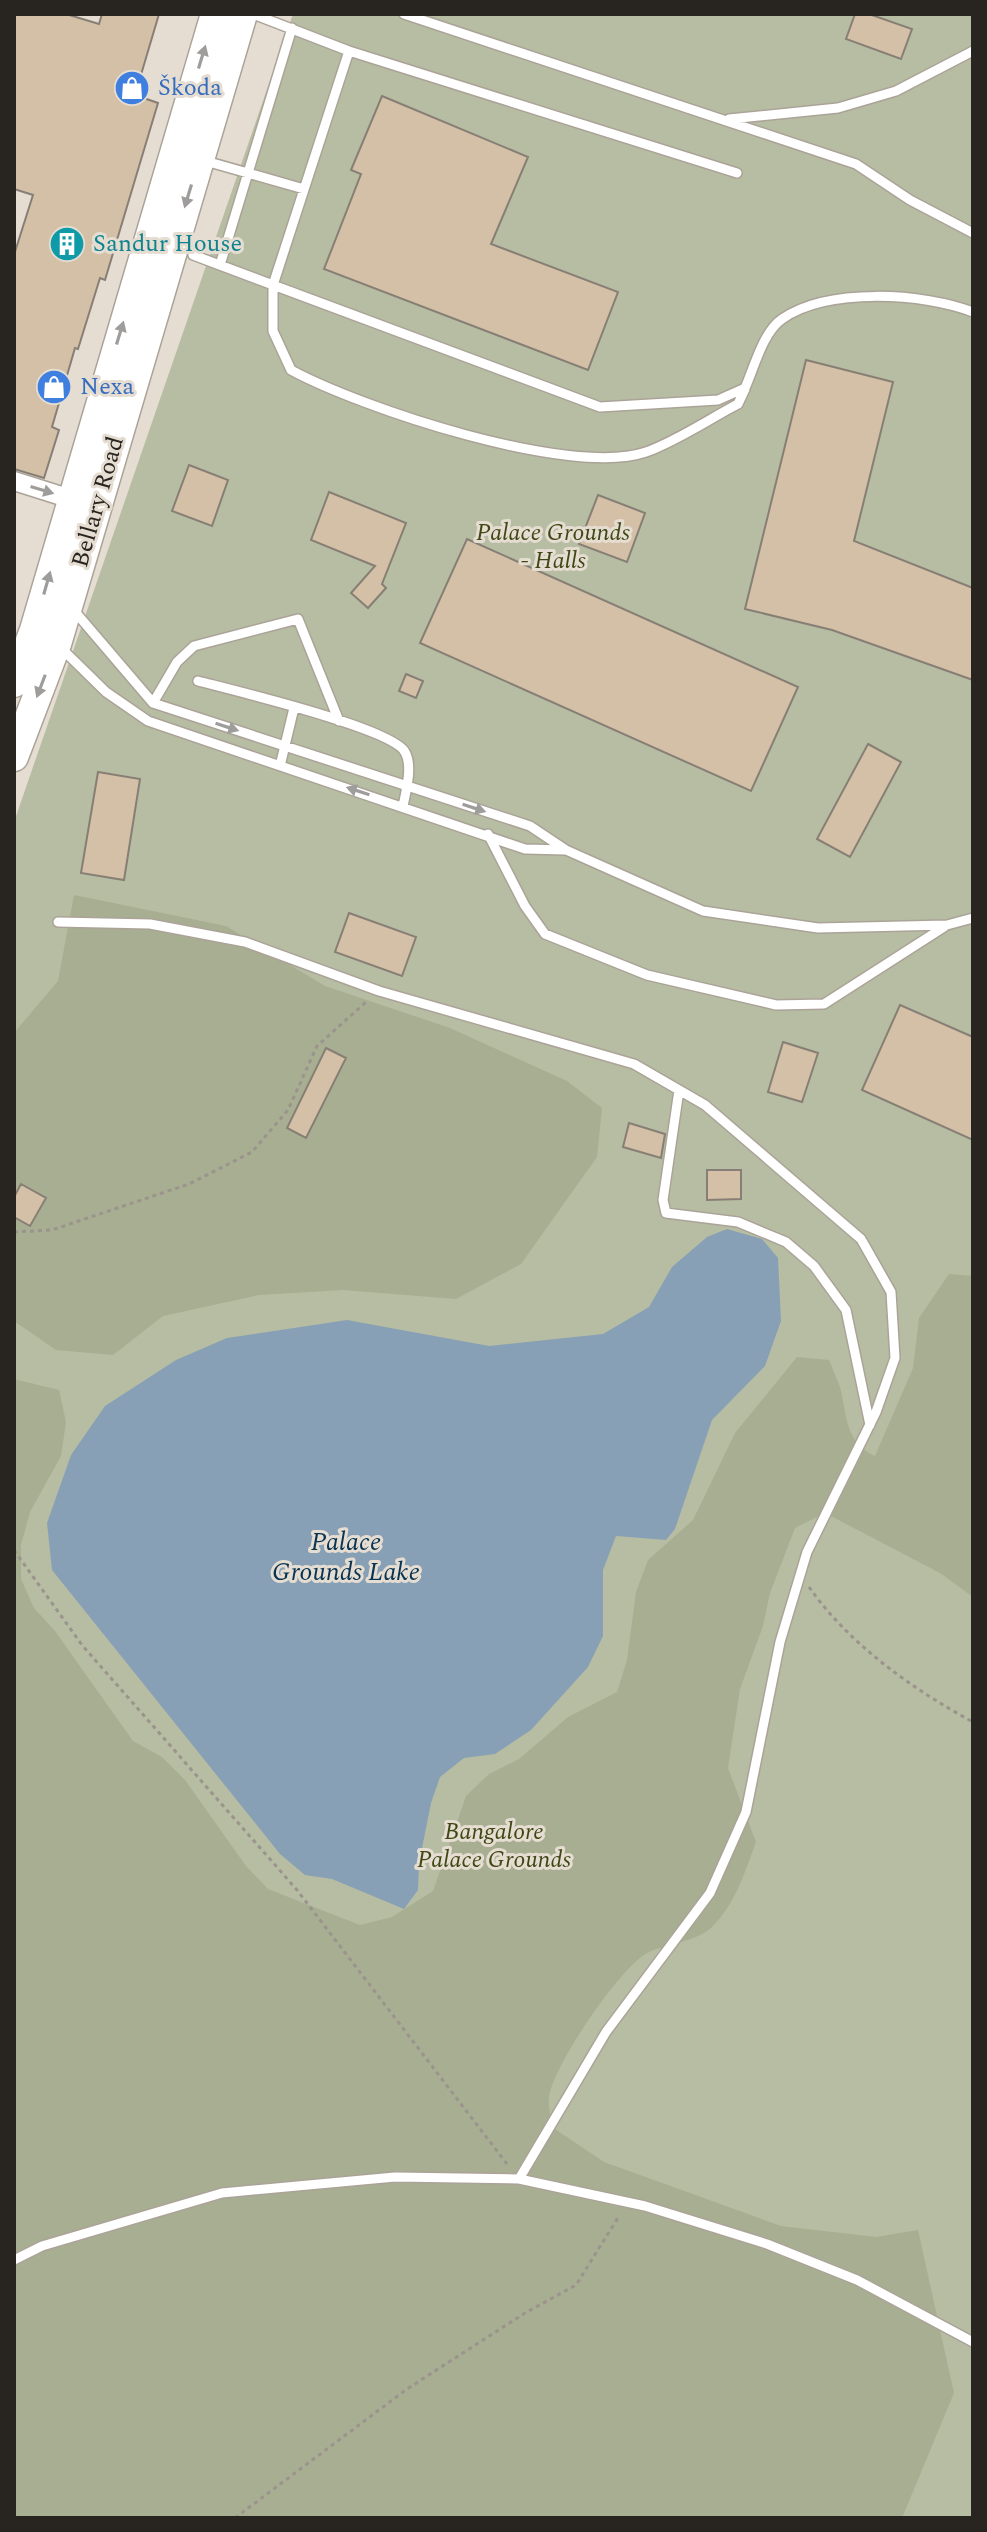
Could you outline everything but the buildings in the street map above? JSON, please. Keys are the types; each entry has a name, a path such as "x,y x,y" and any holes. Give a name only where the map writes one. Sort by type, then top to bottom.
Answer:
{"main road":[{"name":"Bellary Road","path":"14,683 34,630 215,14"},
{"name":"Bellary Road","path":"14,757 57,644 243,14"}],"street":[{"path":"14,481 71,499"}],"lane":[{"path":"253,14 349,51 737,173"},
{"path":"404,14 856,164 910,200 973,233"},
{"path":"220,265 292,28"},
{"path":"349,51 273,285 273,331 291,370 352,396 505,447 582,457 644,453 738,404 760,352 780,320 797,312 833,301 897,294 947,302 973,312"},
{"path":"726,120 838,108 896,91 973,51"},
{"path":"199,159 304,189"},
{"path":"193,255 600,407 718,400 745,388"},
{"path":"69,604 153,703 530,826 566,850 703,911 818,928 947,925 973,918"},
{"path":"153,703 177,662 194,646 298,619 339,721"},
{"path":"57,644 106,692 148,721 525,849 566,850"},
{"path":"198,681 339,721 397,742 408,759 403,806"},
{"path":"280,766 294,708"},
{"path":"488,834 525,906 545,934 647,975 776,1005 824,1004 947,925"},
{"path":"58,922 150,924 245,942 379,991 634,1064 705,1105 861,1239 891,1292 895,1358 870,1425 807,1552 780,1642 746,1812 710,1893 606,2032 519,2179"},
{"path":"679,1090 663,1200 666,1213 738,1222 786,1242 814,1266 846,1310 870,1425"},
{"path":"14,2260 42,2246 222,2193 395,2177 519,2179 627,2203 767,2244 844,2274 973,2342"}],"path":[{"path":"14,1232 52,1230 189,1184 252,1152 288,1110 317,1046 379,991"},
{"path":"14,1550 82,1645 297,1890 519,2179"},
{"path":"800,1574 833,1622 935,1701 973,1722"},
{"path":"235,2518 407,2389 525,2313 576,2285 627,2203"}],"green space":[{"name":"Bangalore Palace Grounds","path":"293,14 973,14 973,2518 14,2518 14,822"},
{"path":"74,895 226,926 325,986 450,1028 567,1081 602,1108 597,1157 521,1264 456,1299 343,1290 259,1295 163,1316 113,1355 56,1350 14,1321 14,1033 58,981"},
{"path":"949,1274 973,1276 973,1597 940,1573 825,1513 795,1528 770,1593 763,1626 740,1689 728,1768 756,1842 743,1876 727,1909 711,1928 690,1939 649,1952 622,1976 575,2041 553,2082 549,2097 552,2127 604,2162 781,2226 876,2237 918,2230 954,2393 902,2518 14,2518 14,1379 59,1390 66,1422 61,1456 30,1512 21,1545 21,1579 34,1608 55,1631 133,1741 162,1757 185,1780 246,1866 268,1889 360,1925 392,1917 433,1891 466,1796 489,1774 519,1759 568,1717 617,1692 627,1660 636,1592 648,1560 693,1520 735,1433 797,1357 829,1360 840,1387 849,1429 858,1444 875,1456 913,1368 919,1318"}],"water":[{"name":"Palace Grounds Lake","path":"727,1229 762,1239 778,1258 781,1321 765,1366 712,1420 675,1529 666,1540 616,1536 603,1570 603,1636 588,1667 531,1730 495,1754 464,1758 440,1777 431,1803 419,1863 418,1890 404,1909 332,1879 305,1875 280,1854 52,1570 47,1523 71,1455 105,1406 176,1360 227,1338 347,1320 489,1346 603,1334 649,1307 672,1267 707,1237"}],"place":[{"name":"Škoda","path":"132,88"},
{"name":"Sandur House","path":"67,244"},
{"name":"Nexa","path":"54,387"}],"park label":[{"name":"Palace Grounds - Halls","path":"553,547"}]}
